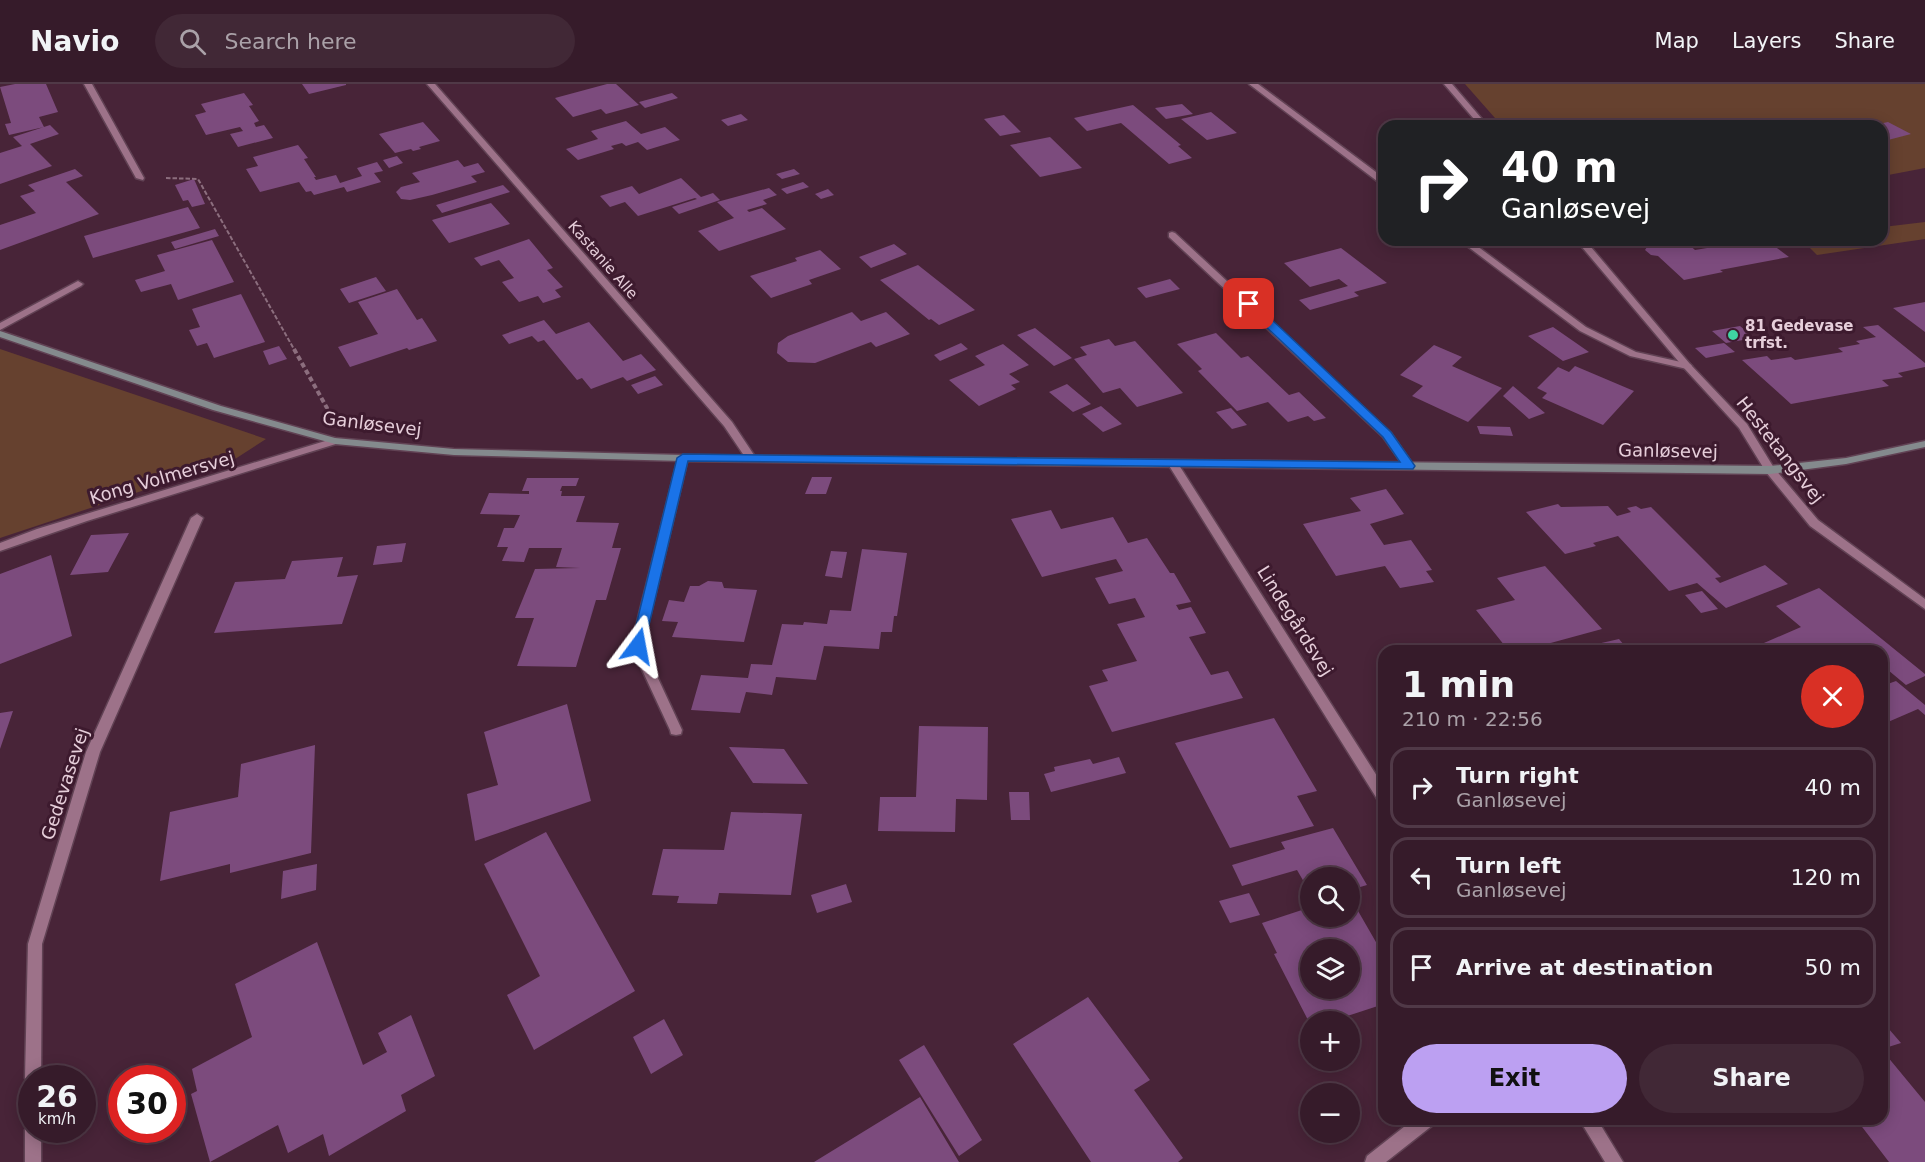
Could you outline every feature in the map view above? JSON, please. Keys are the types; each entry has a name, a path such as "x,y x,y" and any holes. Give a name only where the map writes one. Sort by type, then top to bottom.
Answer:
{"street":[{"path":"88,84 140,178"},
{"name":"Kastanie Alle","path":"431,84 728,423 751,458"},
{"path":"1253,84 1378,178"},
{"path":"1448,84 1479,120"},
{"path":"1172,235 1387,435 1409,466"},
{"path":"1471,246 1582,329 1633,354 1687,366"},
{"name":"Hestetangsvej","path":"1585,246 1687,366 1743,426 1770,470 1814,523 1925,605"},
{"path":"0,327 78,284"},
{"name":"Ganløsevej","path":"0,334 217,408 304,433 335,441 454,452 683,458 1770,470 1846,460 1925,444"},
{"name":"Kong Volmersvej","path":"0,547 50,528 243,471 335,441"},
{"path":"676,730 638,646 683,458"},
{"name":"Lindegårdsvej","path":"1173,464 1378,789"},
{"name":"Gedevasevej","path":"33,1065 35,944 93,752 198,518"},
{"path":"1373,1162 1419,1125"},
{"path":"1591,1125 1615,1162"},
{"path":"33,1143 33,1162"}],"path":[{"path":"140,178 198,179 327,408 304,433"}],"shaded area":[{"path":"1465,84 1925,84 1925,168 1888,175 1888,120 1497,120"},
{"path":"1925,222 1925,239 1888,244 1888,226"},
{"path":"1808,246 1878,246 1817,255"},
{"path":"0,349 266,439 232,461 0,538"}],"building":[{"path":"15,84 46,84 58,112 39,117 44,127 9,135 5,124 11,123 0,87"},
{"path":"302,84 346,84 346,85 309,94"},
{"path":"607,84 616,84 639,105 606,114 601,109 573,117 555,98"},
{"path":"244,93 253,105 249,106 259,121 254,123 256,127 264,125 273,138 238,147 230,134 243,131 240,127 206,135 195,115 206,112 201,104"},
{"path":"672,93 678,98 645,108 639,102"},
{"path":"1182,104 1193,114 1166,119 1155,108"},
{"path":"1133,105 1181,145 1178,146 1192,158 1169,164 1121,123 1087,131 1074,118"},
{"path":"1211,112 1237,133 1207,140 1181,119"},
{"path":"741,114 748,120 728,126 721,120"},
{"path":"1004,115 1021,132 1000,136 984,119"},
{"path":"626,121 641,134 665,127 680,140 647,150 638,142 626,146 622,143 611,146 614,149 578,160 566,149 598,139 591,131"},
{"path":"423,122 440,141 419,147 421,149 395,153 379,134"},
{"path":"1888,122 1911,134 1888,140"},
{"path":"50,125 59,134 30,144 52,166 0,184 0,153 22,146 13,137"},
{"path":"1050,137 1082,168 1040,177 1010,145"},
{"path":"298,145 308,158 304,159 316,180 336,175 340,183 362,176 357,168 377,162 383,171 374,173 381,182 347,192 344,187 314,195 311,191 306,192 299,182 260,192 246,169 258,166 253,157"},
{"path":"397,156 403,163 389,168 383,160"},
{"path":"458,160 464,167 478,163 485,172 471,176 477,182 410,200 401,199 396,192 401,187 420,182 412,173"},
{"path":"75,169 83,176 66,182 99,214 0,250 0,225 36,213 20,196 35,191 28,185"},
{"path":"794,169 800,174 782,179 776,174"},
{"path":"681,178 701,197 713,193 720,200 679,214 672,207 697,199 695,198 638,216 625,202 610,207 600,196 632,186 639,194"},
{"path":"194,179 205,204 192,207 188,200 183,201 175,185"},
{"path":"803,182 809,187 787,194 781,189"},
{"path":"503,185 510,192 442,213 436,205"},
{"path":"769,188 777,195 763,200 767,204 747,210 749,212 762,208 786,229 719,251 698,231 734,218 717,202"},
{"path":"828,189 834,195 821,199 815,194"},
{"path":"491,203 510,224 449,243 432,220"},
{"path":"188,207 200,228 93,258 84,236"},
{"path":"215,229 219,236 175,249 171,242"},
{"path":"529,239 553,268 547,270 563,287 555,290 561,297 543,303 538,296 519,302 502,282 514,278 499,260 481,266 474,258"},
{"path":"212,240 234,282 178,300 171,284 141,292 135,280 165,271 157,255"},
{"path":"894,244 907,254 871,268 859,257"},
{"path":"1690,246 1695,250 1719,246 1774,246 1789,257 1720,270 1723,272 1684,280 1658,256 1651,255 1645,250 1647,247"},
{"path":"1341,248 1387,283 1354,292 1359,296 1310,310 1299,300 1348,286 1339,279 1310,287 1284,263"},
{"path":"820,250 841,269 809,280 812,284 771,298 750,276 797,261 795,258"},
{"path":"918,265 975,310 939,325 929,320 880,280"},
{"path":"376,277 386,291 349,303 340,289"},
{"path":"1170,279 1180,289 1146,298 1137,288"},
{"path":"397,289 417,320 422,318 437,341 409,350 407,348 350,367 338,347 378,334 358,302"},
{"path":"241,294 265,342 214,358 207,343 197,346 189,330 200,327 192,309"},
{"path":"1925,302 1925,332 1893,308"},
{"path":"852,312 861,321 886,312 910,334 876,347 871,342 815,363 788,362 777,353 778,343 788,336"},
{"path":"544,320 556,334 589,322 623,361 641,354 656,370 627,381 623,377 591,389 582,378 577,380 544,340 538,342 532,336 509,344 502,335"},
{"path":"1878,325 1925,363 1925,367 1898,373 1903,377 1882,380 1889,386 1791,404 1742,360 1767,356 1771,360 1791,357 1795,360 1843,352 1838,348 1860,344 1856,341 1876,337 1863,327"},
{"name":"81 Gedevase trfst.","path":"1740,326 1754,338 1726,343 1712,331"},
{"path":"1553,327 1589,352 1563,361 1528,336"},
{"path":"1035,328 1072,358 1054,366 1017,335"},
{"path":"1216,333 1241,358 1248,356 1289,395 1299,392 1326,418 1314,421 1308,416 1288,422 1268,402 1237,411 1198,371 1202,369 1177,344"},
{"path":"1109,339 1115,346 1135,341 1183,393 1137,407 1120,388 1103,393 1074,359 1087,355 1080,347"},
{"path":"961,343 968,349 940,361 934,355"},
{"path":"1724,343 1735,352 1706,358 1695,348"},
{"path":"1003,344 1029,365 1009,374 1020,382 1011,385 1016,389 979,406 949,380 985,365 975,356"},
{"path":"1434,345 1462,357 1452,366 1502,388 1468,422 1412,396 1423,386 1400,375"},
{"path":"279,346 287,359 269,365 263,351"},
{"path":"1575,366 1634,391 1603,425 1542,398 1547,393 1537,388 1558,367 1569,372"},
{"path":"655,376 663,385 638,394 631,385"},
{"path":"1067,384 1091,404 1073,412 1049,392"},
{"path":"1513,386 1545,413 1529,419 1503,396"},
{"path":"1101,406 1122,424 1103,432 1082,414"},
{"path":"1231,408 1247,425 1232,429 1216,412"},
{"path":"1477,426 1510,427 1513,436 1480,434"},
{"path":"812,477 832,477 826,494 805,494"},
{"path":"527,478 579,478 576,486 562,486 560,491 562,491 561,496 585,496 576,522 619,523 612,548 621,548 606,600 596,600 576,667 517,666 534,618 515,618 535,569 580,568 556,567 562,548 529,548 524,562 502,561 508,547 497,547 504,528 514,528 520,515 480,514 489,493 529,494 529,491 522,491"},
{"path":"1386,489 1404,514 1370,524 1384,545 1411,540 1432,570 1426,571 1434,582 1400,588 1385,566 1336,576 1303,524 1361,511 1350,498"},
{"path":"1558,504 1561,507 1608,506 1617,516 1631,512 1627,508 1651,507 1721,577 1715,578 1720,583 1765,565 1788,584 1726,608 1697,583 1669,591 1618,536 1593,543 1596,546 1565,554 1526,512"},
{"path":"1051,510 1061,529 1113,517 1128,543 1147,538 1170,573 1174,573 1191,602 1176,605 1179,610 1191,607 1206,633 1189,637 1211,675 1228,671 1243,698 1112,732 1089,686 1108,681 1102,670 1137,661 1117,624 1145,617 1135,598 1109,604 1095,578 1123,571 1116,559 1042,577 1011,519"},
{"path":"129,533 108,572 70,575 91,535"},
{"path":"406,543 402,562 373,565 377,546"},
{"path":"862,549 907,553 897,616 894,616 892,632 881,632 879,649 824,646 816,680 776,677 772,695 746,692 740,713 691,710 701,675 748,678 751,664 772,665 782,624 803,625 804,622 827,624 830,610 851,611"},
{"path":"831,551 847,552 842,578 825,576"},
{"path":"51,555 72,636 0,664 0,574"},
{"path":"343,557 337,577 358,575 342,624 214,633 235,582 285,579 292,561"},
{"path":"1545,566 1602,629 1543,645 1504,645 1476,610 1515,600 1497,578"},
{"path":"708,581 722,582 724,588 757,590 744,642 672,637 678,622 662,621 669,600 684,602 690,586 699,586"},
{"path":"1819,588 1925,674 1925,676 1906,685 1888,670 1888,645 1759,645 1801,627 1776,606"},
{"path":"1702,591 1718,609 1701,613 1685,595"},
{"path":"1619,639 1624,645 1598,645"},
{"path":"1896,681 1925,705 1925,715 1918,709 1888,722 1888,684"},
{"path":"567,704 591,801 475,841 467,794 498,785 484,732"},
{"path":"13,711 0,749 0,713"},
{"path":"1274,718 1317,791 1297,796 1314,826 1230,848 1175,743"},
{"path":"919,726 988,727 987,800 956,799 955,832 878,831 880,797 916,797"},
{"path":"315,745 311,853 230,873 230,864 160,881 170,812 238,797 241,764"},
{"path":"729,747 784,749 808,784 753,783"},
{"path":"1119,757 1126,773 1051,792 1044,774 1055,771 1054,767 1090,759 1093,764"},
{"path":"1009,792 1029,792 1030,820 1011,820"},
{"path":"731,812 802,814 791,895 719,893 717,904 677,903 679,896 652,895 663,849 724,850"},
{"path":"1333,828 1356,867 1300,867 1300,875 1297,870 1242,886 1232,865 1285,849 1281,842"},
{"path":"546,832 635,991 534,1050 507,995 540,976 484,864"},
{"path":"317,864 316,890 281,899 283,871"},
{"path":"1360,873 1367,885 1360,887"},
{"path":"846,884 852,902 817,913 811,895"},
{"path":"1249,893 1260,915 1230,923 1219,901"},
{"path":"1300,911 1300,927 1360,927 1360,914 1378,946 1378,1006 1360,1012 1303,1011 1274,954 1277,953 1262,923"},
{"path":"317,942 363,1065 387,1052 378,1033 411,1015 435,1076 401,1095 406,1111 329,1156 323,1134 288,1153 278,1125 210,1162 191,1094 197,1091 192,1069 252,1037 235,984"},
{"path":"1088,997 1150,1080 1134,1090 1183,1158 1178,1162 1091,1162 1013,1044"},
{"path":"664,1019 683,1055 651,1074 633,1037"},
{"path":"1888,1028 1901,1043 1888,1047"},
{"path":"924,1045 982,1140 959,1156 899,1060"},
{"path":"1888,1057 1925,1102 1925,1162 1889,1162 1861,1125 1888,1125"},
{"path":"920,1097 959,1162 814,1162"}],"place":[{"name":"81 Gedevase trfst.","path":"1733,335"}],"route":[{"path":"638,646 683,458 1409,466 1387,435 1249,304"}]}
